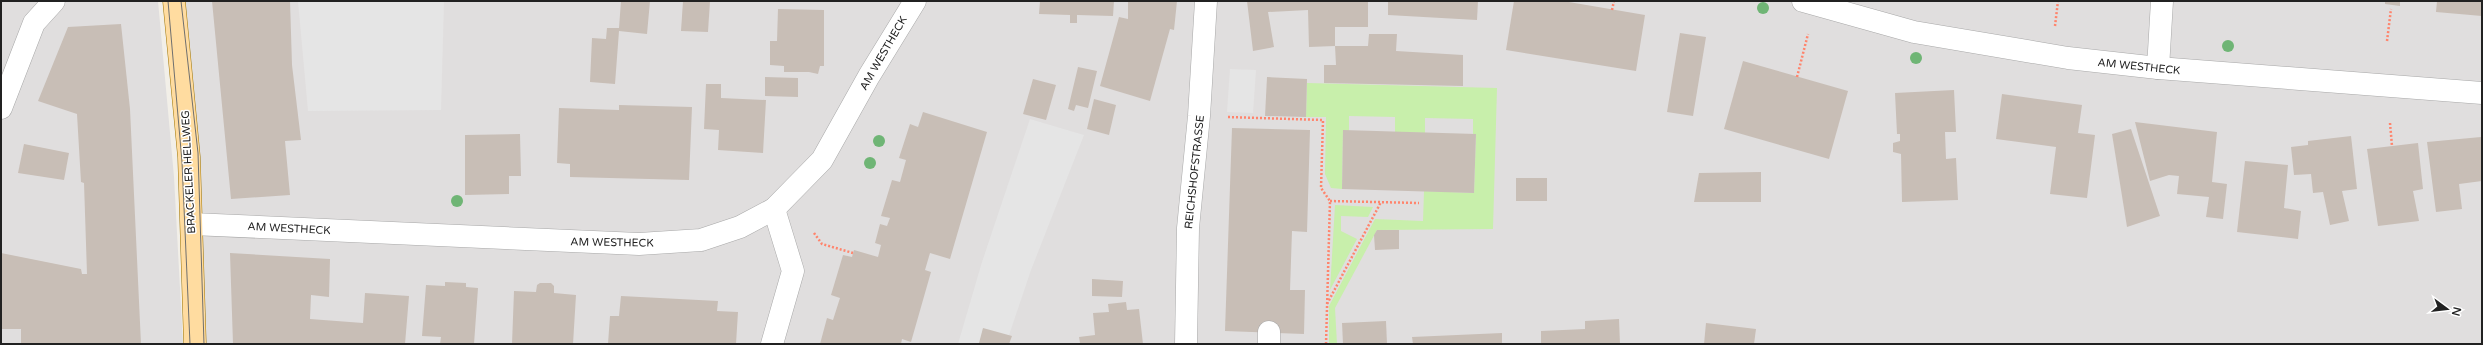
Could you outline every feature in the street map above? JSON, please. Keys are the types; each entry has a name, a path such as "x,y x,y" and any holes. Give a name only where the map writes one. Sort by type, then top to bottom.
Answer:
{"main road":[{"name":"BRACKELER HELLWEG","path":"174,1 189,157 195,344"}],"street":[{"path":"1,108 34,23 54,1"},
{"name":"AM WESTHECK","path":"192,224 640,244 701,240 740,227 774,208 822,160 869,76 915,1"},
{"name":"REICHSHOFSTRASSE","path":"1186,344 1188,228 1199,116 1206,1"},
{"name":"AM WESTHECK","path":"1803,1 1914,32 2068,58 2158,68 2482,93"},
{"path":"2158,68 2162,1"},
{"path":"772,344 793,270 774,208"}],"path":[{"path":"1612,10 1614,1"},
{"path":"2054,32 2058,1"},
{"path":"2387,42 2390,9"},
{"path":"1797,77 1808,34"},
{"path":"1199,116 1323,120 1321,188 1330,201 1326,344"},
{"path":"2390,123 2392,146"},
{"path":"1330,201 1419,203"},
{"path":"1327,305 1381,202"},
{"path":"811,229 822,244 852,254"}],"shaded area":[{"path":"1,1 158,1 174,177 183,344 1,344"},
{"path":"180,1 2482,1 2482,344 199,344"},
{"path":"298,1 444,1 441,110 308,111"},
{"path":"1230,69 1256,70 1253,113 1227,112"},
{"path":"1030,119 1084,135 1031,270 1006,344 958,344 982,262"}],"green space":[{"path":"1307,83 1497,88 1493,229 1377,230 1335,308 1337,344 1329,344 1329,306 1375,219 1423,221 1424,191 1474,193 1476,134 1473,134 1473,119 1425,118 1425,133 1395,132 1395,117 1349,116 1349,131 1343,131 1342,189 1331,188 1325,174 1326,117 1306,117"},
{"path":"1335,205 1373,207 1368,217 1341,216 1341,231 1357,239 1330,290"}],"building":[{"path":"212,1 290,1 292,65 301,140 285,141 290,195 231,199"},
{"path":"621,1 650,1 647,34 619,31 615,84 590,82 592,38 606,39 607,28 619,28"},
{"path":"683,1 710,1 708,32 681,31"},
{"path":"1040,1 1114,1 1113,16 1077,15 1077,23 1070,23 1070,15 1039,14"},
{"path":"1128,1 1177,1 1174,30 1170,29 1150,101 1100,86 1119,17 1128,19"},
{"path":"1247,1 1368,1 1368,27 1335,27 1335,46 1309,47 1308,10 1268,12 1274,47 1253,51"},
{"path":"1388,1 1478,1 1477,20 1388,15"},
{"path":"1514,1 1563,1 1645,15 1636,71 1506,50"},
{"path":"2385,1 2400,1 2400,6 2385,4"},
{"path":"2437,1 2482,1 2482,16 2436,12"},
{"path":"778,9 824,10 824,66 820,66 818,74 809,72 784,72 784,66 770,65 770,41 777,41"},
{"path":"121,24 130,109 141,344 21,344 21,329 1,329 1,253 81,269 82,274 87,274 84,183 81,182 77,114 38,101 68,27"},
{"path":"1680,33 1706,37 1693,116 1667,112"},
{"path":"1369,34 1397,34 1396,51 1463,55 1463,86 1324,83 1324,65 1336,65 1335,46 1368,46"},
{"path":"1743,61 1848,91 1829,159 1724,129"},
{"path":"1078,67 1097,71 1088,108 1076,105 1074,111 1068,109"},
{"path":"765,77 798,78 798,97 765,96"},
{"path":"1267,77 1307,79 1306,117 1265,116"},
{"path":"1033,79 1056,85 1046,120 1023,114"},
{"path":"706,84 721,84 721,98 766,100 763,153 718,150 719,130 704,129"},
{"path":"1954,90 1956,132 1945,132 1946,159 1956,158 1958,200 1902,202 1901,154 1893,152 1893,143 1900,141 1900,134 1897,134 1895,93"},
{"path":"2002,94 2082,105 2078,133 2095,135 2087,198 2050,194 2056,147 1996,139"},
{"path":"1094,99 1116,105 1109,135 1087,129"},
{"path":"619,105 692,107 689,180 570,177 570,164 557,163 559,108 619,110"},
{"path":"923,112 987,132 950,259 930,253 925,270 931,272 911,342 902,339 901,344 820,344 827,318 833,320 840,298 831,295 843,255 852,257 854,250 878,257 881,245 875,243 880,224 887,226 890,218 881,216 892,180 900,182 906,160 899,158 910,124 918,127"},
{"path":"2135,122 2217,132 2212,182 2227,184 2223,219 2206,217 2209,197 2177,194 2179,176 2169,175 2150,181"},
{"path":"1232,128 1310,130 1307,232 1292,231 1290,290 1305,290 1304,334 1225,331"},
{"path":"2131,129 2160,216 2127,227 2112,134"},
{"path":"1343,130 1476,134 1474,193 1342,189"},
{"path":"520,134 521,176 509,176 509,194 465,195 465,135"},
{"path":"2351,136 2357,189 2342,191 2349,221 2330,225 2323,192 2313,193 2311,174 2294,175 2291,147 2308,145 2308,141"},
{"path":"2481,137 2482,181 2459,184 2462,209 2436,212 2427,142"},
{"path":"2418,143 2423,189 2413,191 2419,221 2378,226 2367,149"},
{"path":"24,144 69,153 64,180 18,173"},
{"path":"2245,161 2288,165 2284,208 2301,211 2298,239 2237,232"},
{"path":"1761,172 1761,202 1694,202 1699,173"},
{"path":"1516,178 1547,178 1547,201 1516,201"},
{"path":"1377,230 1399,230 1399,249 1375,250 1374,235"},
{"path":"230,253 330,259 329,297 311,295 310,319 363,323 365,293 409,296 405,344 233,344"},
{"path":"1092,279 1123,281 1122,297 1092,296"},
{"path":"445,282 466,283 466,287 478,288 474,344 440,344 441,337 422,336 426,285 445,286"},
{"path":"540,283 551,283 554,286 554,293 576,295 573,344 512,344 514,291 536,292 537,285"},
{"path":"621,296 718,301 717,311 738,312 736,344 608,344 610,316 619,316"},
{"path":"1126,302 1127,310 1139,309 1143,344 1080,343 1079,337 1095,335 1093,313 1109,312 1108,304"},
{"path":"1619,319 1620,344 1541,344 1541,331 1585,329 1585,321"},
{"path":"1386,321 1387,344 1343,344 1342,323"},
{"path":"1706,323 1756,329 1754,344 1704,344"},
{"path":"983,328 1012,336 1009,344 979,343"},
{"path":"1502,333 1502,344 1413,344 1412,337"}],"tram line":[{"path":"168,1 182,162 190,344"},
{"path":"181,1 198,153 204,344"}]}
